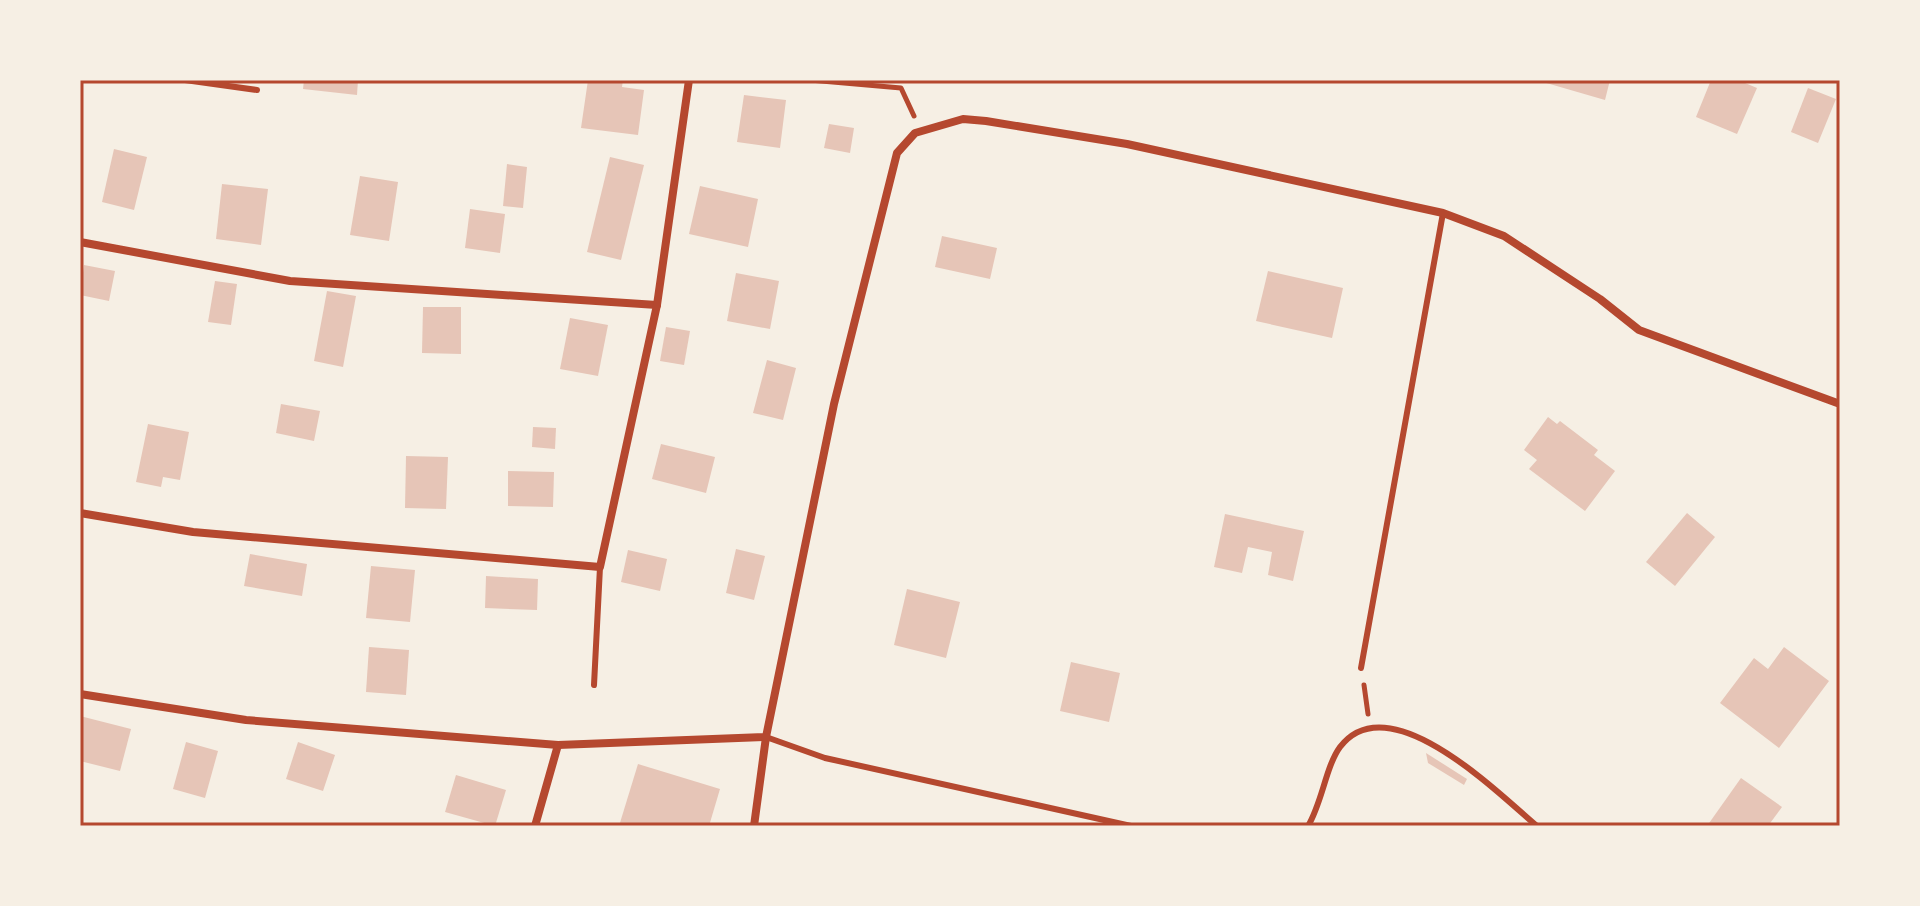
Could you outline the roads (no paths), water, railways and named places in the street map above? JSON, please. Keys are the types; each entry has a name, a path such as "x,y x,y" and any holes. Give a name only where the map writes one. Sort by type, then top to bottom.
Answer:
{"street":[{"path":"80,513 193,532 600,567 657,305 689,80"},
{"path":"754,826 766,737 838,389 897,153 915,133 963,119 986,121 1127,144 1443,213 1504,236 1600,299 1639,330 1840,404"},
{"path":"80,242 290,281 657,305"},
{"path":"80,694 246,720 558,745 766,737"},
{"path":"535,826 558,745"}],"lane":[{"path":"185,80 257,90"},
{"path":"1361,668 1443,213"},
{"path":"594,685 600,567"},
{"path":"1308,826 1338,749 1353,734 1389,728 1435,745 1537,826"},
{"path":"766,737 825,758 1131,826"}]}
